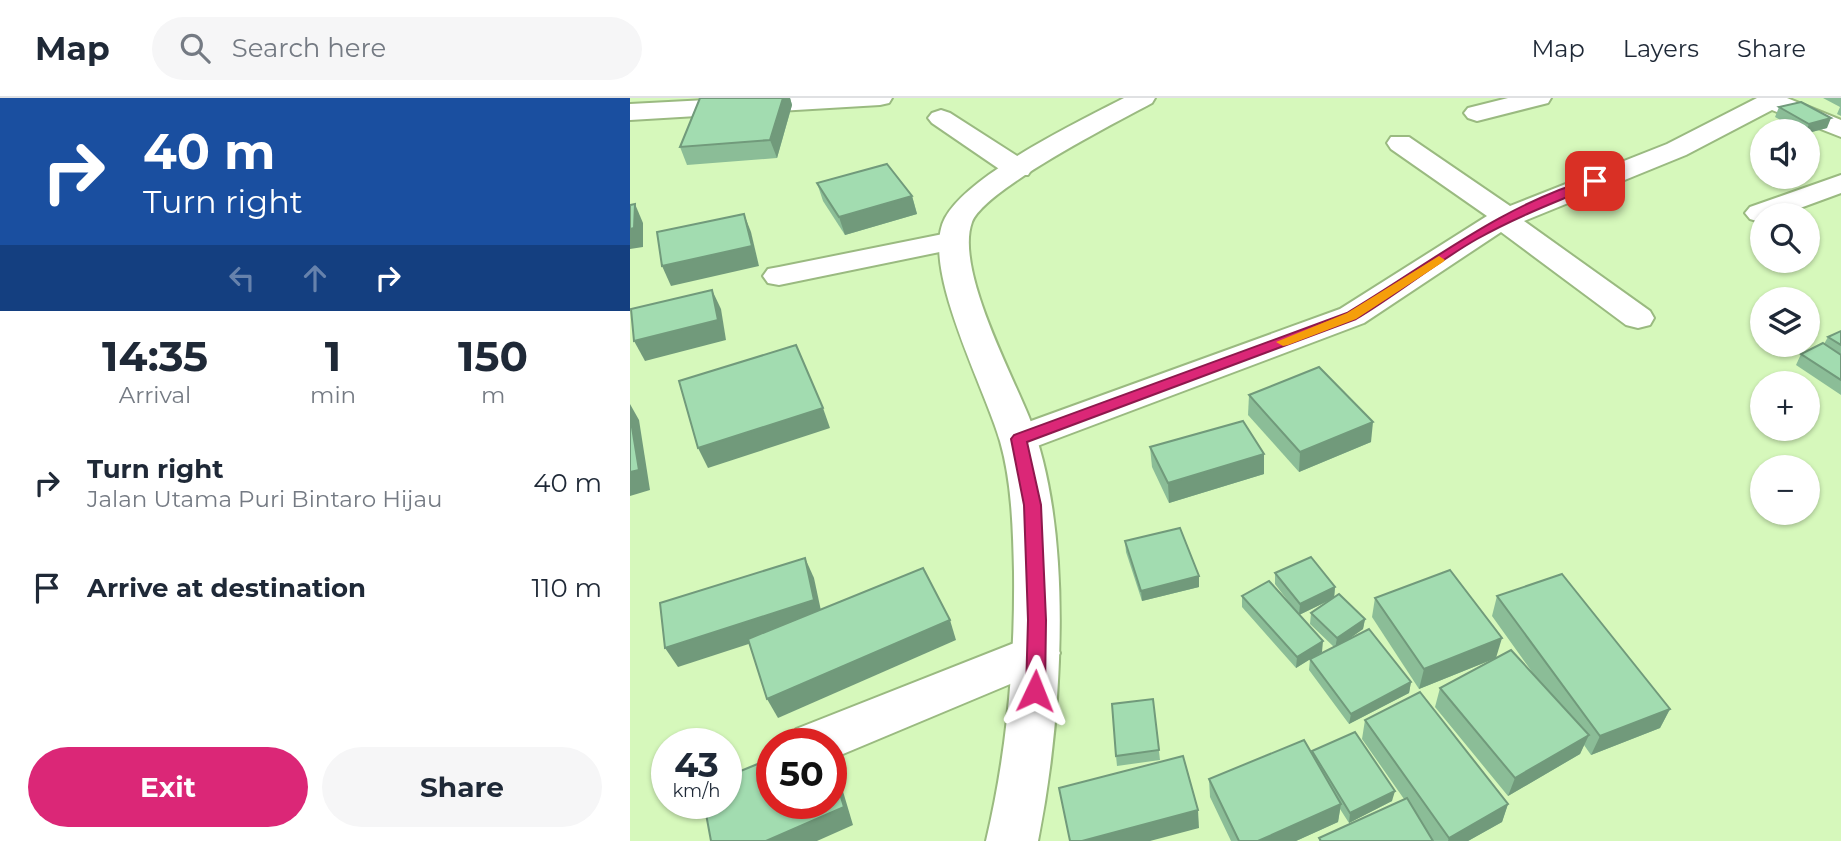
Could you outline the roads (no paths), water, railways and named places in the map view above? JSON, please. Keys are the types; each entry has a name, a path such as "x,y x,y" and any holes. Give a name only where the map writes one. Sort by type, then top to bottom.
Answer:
{"street":[{"path":"630,112 880,98"},
{"path":"1012,841 1035,710 1037,653 1033,505 1019,439 973,326 953,241 959,218 986,192 1018,169 1143,98"},
{"path":"1478,113 1539,98"},
{"path":"1019,439 1352,316 1396,290 1469,238 1506,219 1669,153 1773,99 1841,129"},
{"path":"941,118 1018,169"},
{"path":"1400,143 1638,318"},
{"path":"1787,203 1841,183"},
{"path":"779,276 953,241"},
{"path":"847,730 1037,653"}]}
